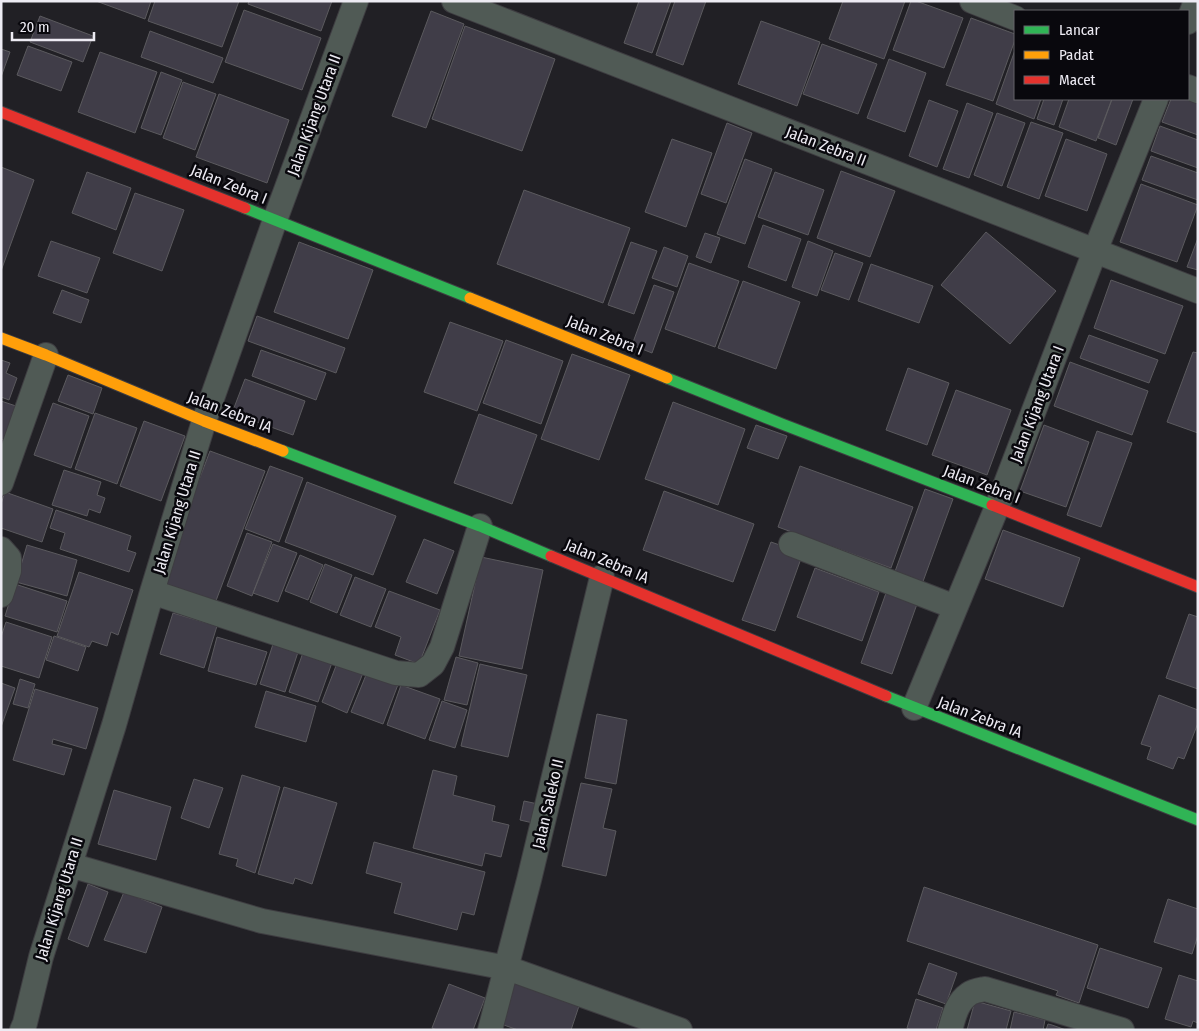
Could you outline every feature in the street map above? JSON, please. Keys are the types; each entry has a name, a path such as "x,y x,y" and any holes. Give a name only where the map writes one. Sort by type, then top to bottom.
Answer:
{"street":[{"name":"Jalan Kijang Utara II","path":"22,1030 26,1023 41,957 114,725 204,421 275,220 356,1"},
{"name":"Jalan Zebra II","path":"454,1 1198,291"},
{"path":"972,1 1014,18"},
{"path":"1189,19 1196,1"},
{"name":"Jalan Kijang Utara I","path":"914,708 997,507 1095,251 1156,100"},
{"name":"Jalan Zebra I","path":"1,112 275,220 773,421 1198,586"},
{"name":"Jalan Zebra IA","path":"1,338 204,421 480,526 914,708 1198,820"},
{"path":"1,483 46,355"},
{"path":"152,592 396,673 419,675 433,664 442,647 480,526"},
{"path":"791,544 955,608"},
{"path":"1,549 9,558 9,570 1,595"},
{"name":"Jalan Saleko II","path":"490,1030 529,880 602,577"},
{"path":"70,864 262,920 507,968 680,1030"},
{"path":"950,1030 955,1010 961,1002 970,993 985,989 1122,1030"}],"building":[{"path":"96,1 151,1 145,19"},
{"path":"155,1 239,1 222,47 148,21"},
{"path":"249,1 332,1 321,31 248,4"},
{"path":"639,1 671,1 652,53 624,43"},
{"path":"675,1 706,1 683,65 656,55"},
{"path":"843,1 905,1 884,59 829,39"},
{"path":"911,1 916,1 963,18 944,68 893,50"},
{"path":"244,10 321,38 302,90 225,62"},
{"path":"431,11 464,24 426,128 392,116"},
{"path":"40,16 93,36 83,62 30,42"},
{"path":"971,18 1014,34 1014,43 993,101 946,85"},
{"path":"761,21 820,42 797,106 738,84"},
{"path":"465,26 555,59 522,151 432,119"},
{"path":"150,31 223,58 213,83 141,57"},
{"path":"822,44 877,64 858,114 803,94"},
{"path":"28,46 72,62 61,91 17,75"},
{"path":"1,49 10,52 1,77"},
{"path":"100,52 157,72 135,133 78,112"},
{"path":"1014,53 1014,100 1041,100 1034,119 996,104"},
{"path":"889,59 926,73 905,132 867,118"},
{"path":"161,72 182,80 161,135 141,128"},
{"path":"183,82 216,94 195,150 163,138"},
{"path":"219,94 289,120 267,183 196,157"},
{"path":"929,100 958,111 937,167 909,156"},
{"path":"1044,100 1063,100 1054,125 1037,119"},
{"path":"1069,100 1112,100 1096,141 1059,127"},
{"path":"1112,100 1133,100 1116,145 1098,138"},
{"path":"1171,100 1198,100 1198,135 1162,122"},
{"path":"967,103 993,113 969,178 943,169"},
{"path":"997,113 1025,123 1002,186 974,175"},
{"path":"1031,122 1063,133 1039,199 1007,187"},
{"path":"727,123 752,133 726,203 701,194"},
{"path":"1160,126 1198,140 1198,168 1151,151"},
{"path":"672,139 712,153 686,227 645,212"},
{"path":"1066,139 1107,154 1087,211 1045,196"},
{"path":"1151,156 1198,173 1198,200 1142,180"},
{"path":"745,159 772,169 745,244 717,234"},
{"path":"1,167 34,180 1,271"},
{"path":"841,171 895,191 870,257 817,238"},
{"path":"87,172 131,188 116,230 72,213"},
{"path":"775,172 824,190 808,235 758,217"},
{"path":"1141,184 1198,205 1177,262 1120,242"},
{"path":"524,190 630,228 603,303 497,264"},
{"path":"135,193 184,210 162,271 113,253"},
{"path":"763,225 801,239 786,281 748,267"},
{"path":"986,232 1056,291 1010,344 941,285"},
{"path":"705,233 720,238 711,263 696,257"},
{"path":"1198,238 1198,270 1187,267"},
{"path":"51,241 100,258 87,293 38,276"},
{"path":"808,241 833,251 817,296 792,287"},
{"path":"299,242 373,270 348,339 274,312"},
{"path":"631,242 657,251 634,314 608,305"},
{"path":"664,247 688,256 677,287 652,278"},
{"path":"835,253 863,263 849,300 821,290"},
{"path":"689,263 739,281 715,347 665,329"},
{"path":"871,264 933,286 919,323 858,301"},
{"path":"1111,280 1183,306 1165,354 1094,328"},
{"path":"743,281 800,302 776,369 718,348"},
{"path":"654,285 674,292 652,353 632,345"},
{"path":"62,290 89,300 81,323 53,313"},
{"path":"257,316 345,348 336,373 248,341"},
{"path":"450,322 503,341 477,411 424,392"},
{"path":"1089,335 1158,360 1149,383 1080,358"},
{"path":"506,340 563,361 541,424 483,403"},
{"path":"261,350 326,373 316,400 252,376"},
{"path":"1193,352 1198,353 1198,433 1167,422"},
{"path":"572,354 630,375 599,460 541,439"},
{"path":"1,360 10,363 6,373 17,378 9,400 1,397"},
{"path":"1070,362 1148,391 1132,435 1054,406"},
{"path":"908,368 949,383 927,445 886,430"},
{"path":"68,375 102,388 93,414 58,401"},
{"path":"245,379 305,401 293,435 232,413"},
{"path":"956,390 1011,410 987,475 932,455"},
{"path":"1,401 16,406 4,440 1,439"},
{"path":"673,402 745,429 718,505 645,479"},
{"path":"53,403 89,416 71,468 34,455"},
{"path":"95,413 137,428 117,484 75,469"},
{"path":"479,414 537,435 512,504 454,483"},
{"path":"144,421 185,436 161,501 120,486"},
{"path":"756,425 787,436 778,459 747,448"},
{"path":"1044,425 1089,442 1066,507 1020,491"},
{"path":"1097,431 1132,443 1101,527 1067,515"},
{"path":"210,451 265,471 214,606 159,585"},
{"path":"270,466 303,478 279,542 245,529"},
{"path":"800,466 913,507 891,568 778,527"},
{"path":"64,470 101,482 97,495 105,498 100,513 89,509 87,516 52,505"},
{"path":"307,482 396,516 373,575 285,542"},
{"path":"925,489 953,499 921,587 893,577"},
{"path":"664,491 754,524 733,582 643,550"},
{"path":"5,492 53,509 42,542 1,528 1,504"},
{"path":"56,510 131,536 127,550 136,553 129,572 60,549 65,533 50,528"},
{"path":"1003,530 1080,558 1063,607 985,579"},
{"path":"247,533 272,542 252,596 227,586"},
{"path":"424,539 454,551 437,594 406,582"},
{"path":"771,542 803,553 775,631 742,620"},
{"path":"273,544 297,553 278,602 253,593"},
{"path":"27,545 77,560 67,596 16,582"},
{"path":"300,555 323,565 308,600 285,591"},
{"path":"481,557 543,570 522,669 459,656"},
{"path":"325,564 352,575 337,613 310,602"},
{"path":"815,568 879,592 862,641 797,617"},
{"path":"79,572 133,590 118,635 111,632 107,646 92,641 89,647 57,636"},
{"path":"355,577 386,589 371,627 340,615"},
{"path":"15,584 67,601 57,632 5,616"},
{"path":"389,591 440,610 419,664 395,655 401,637 375,627"},
{"path":"886,593 917,604 892,674 861,663"},
{"path":"173,613 217,626 204,668 160,654"},
{"path":"1189,614 1198,617 1198,689 1166,678"},
{"path":"6,622 52,637 39,678 1,666 1,637"},
{"path":"54,636 86,647 78,671 46,660"},
{"path":"217,637 267,652 256,685 208,671"},
{"path":"275,638 300,646 285,692 260,684"},
{"path":"305,647 334,657 318,702 289,692"},
{"path":"456,657 478,663 467,705 444,700"},
{"path":"339,658 365,668 347,713 322,702"},
{"path":"480,664 527,675 508,757 461,746"},
{"path":"368,670 399,682 383,724 351,712"},
{"path":"20,679 35,684 28,708 13,704"},
{"path":"1,683 15,688 1,727"},
{"path":"401,685 440,699 425,739 387,725"},
{"path":"35,689 98,708 86,749 53,739 52,744 72,749 64,775 13,760"},
{"path":"266,691 316,706 306,742 255,727"},
{"path":"1159,695 1198,710 1198,723 1184,759 1178,757 1173,769 1147,759 1151,747 1141,744"},
{"path":"442,701 467,710 455,748 429,740"},
{"path":"597,714 627,720 616,784 585,778"},
{"path":"433,770 457,776 453,795 495,806 492,821 509,825 501,857 485,853 482,866 413,848"},
{"path":"242,775 280,787 255,873 236,866 238,859 219,854"},
{"path":"194,779 223,788 209,828 181,818"},
{"path":"581,783 612,789 603,828 616,831 606,876 562,866"},
{"path":"284,787 337,803 312,884 295,878 293,884 258,874"},
{"path":"114,790 171,807 156,860 98,844"},
{"path":"524,801 538,804 533,823 520,820"},
{"path":"374,842 485,872 474,915 462,912 457,930 394,913 402,883 366,873"},
{"path":"88,884 108,892 88,947 68,939"},
{"path":"924,887 1098,945 1079,1003 1056,995 1058,991 907,941"},
{"path":"124,892 162,907 146,953 104,940"},
{"path":"1168,899 1198,909 1198,935 1192,954 1154,942"},
{"path":"1100,948 1162,968 1148,1008 1087,988"},
{"path":"929,963 957,973 946,1004 918,994"},
{"path":"1179,975 1198,981 1198,1023 1193,1021 1191,1027 1165,1019"},
{"path":"516,979 581,1000 571,1030 518,1030 501,1024"},
{"path":"449,984 485,998 473,1030 437,1030 432,1028"},
{"path":"916,999 943,1008 936,1030 911,1030 907,1028"},
{"path":"975,1001 1011,1011 1006,1030 967,1030"},
{"path":"1014,1012 1045,1020 1043,1030 1010,1030"},
{"path":"1048,1024 1052,1025 1066,1030 1046,1030"}],"traffic: fast":[{"path":"245,208 470,298"},
{"path":"667,378 992,505"},
{"path":"283,451 480,526 551,556"},
{"path":"886,696 1198,820"}],"traffic: slow":[{"path":"470,298 667,378"},
{"path":"1,338 204,421 283,451"}],"traffic: jam":[{"path":"1,112 245,208"},
{"path":"992,505 1198,587"},
{"path":"551,556 886,696"}]}
